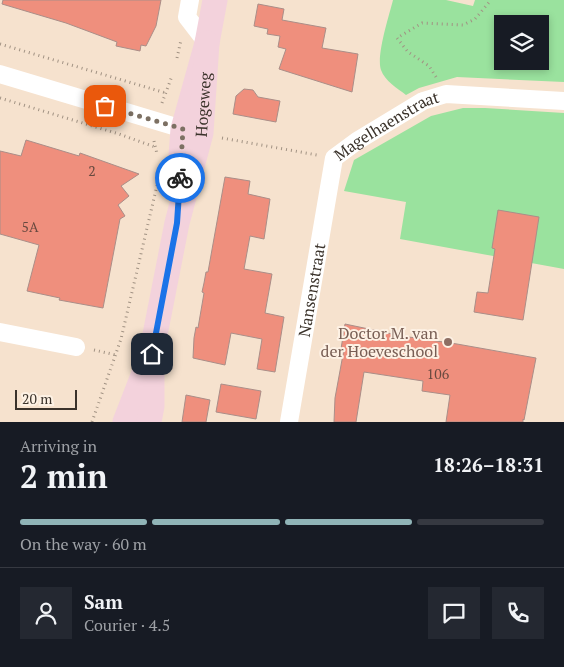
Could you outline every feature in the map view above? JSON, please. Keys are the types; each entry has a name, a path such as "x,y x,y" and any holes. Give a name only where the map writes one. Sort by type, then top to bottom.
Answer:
{"main road":[{"name":"Hogeweg","path":"149,422 152,406 152,354 216,0"},
{"name":"Hogeweg","path":"125,422 152,354"}],"street":[{"path":"190,0 187,17 207,43"},
{"path":"0,74 192,131"},
{"name":"Magelhaenstraat","path":"334,158 357,141 423,101 446,94 564,101"},
{"name":"Nansenstraat","path":"289,422 334,158"},
{"path":"0,332 76,347"}],"path":[{"path":"446,94 429,66 408,52 398,38 422,22 464,25 475,19 491,0"},
{"path":"176,66 187,17"},
{"path":"0,44 166,93"},
{"path":"159,157 155,147 159,109 172,75"},
{"path":"0,98 119,134 155,147"},
{"name":"Magelhaenstraat","path":"192,131 334,158"},
{"path":"92,422 122,339 160,170"}],"green space":[{"path":"393,0 446,0 473,6 475,0 564,0 564,82 457,77 419,88 406,95 385,78 381,70 380,55"},
{"path":"463,108 564,113 564,269 400,239 406,202 344,191 354,160 431,116"}],"building":[{"path":"3,0 161,0 156,26 146,46 141,45 140,51 116,46 117,42 66,23 2,4"},
{"path":"258,4 284,9 282,20 326,28 322,48 358,54 352,92 279,69 286,49 278,47 280,36 267,34 268,29 254,26"},
{"path":"244,89 253,90 258,97 280,101 276,122 233,114 236,96"},
{"path":"26,140 79,156 80,153 139,174 121,186 129,196 118,205 125,216 120,219 103,308 59,300 60,298 27,291 39,245 0,234 0,151 21,156"},
{"path":"225,177 250,181 248,194 270,199 264,239 250,236 244,269 272,274 265,313 284,317 275,372 257,369 262,339 231,333 225,365 193,358 194,338 196,327 198,328 204,293 202,292 206,272 208,272"},
{"path":"498,210 539,217 523,320 474,312 477,292 488,293 495,249 492,248"},
{"path":"345,324 402,336 536,358 523,422 446,422 450,395 422,391 423,381 364,372 356,422 334,422 335,398 344,349 341,349"},
{"path":"221,384 261,391 256,419 216,412"},
{"path":"186,395 210,400 206,422 182,422"}],"way so far":[{"path":"105,106 183,129 180,178"}],"place":[{"name":"Doctor M. van der Hoeveschool","path":"448,342"}],"route":[{"path":"152,354 177,223 180,178"}]}
